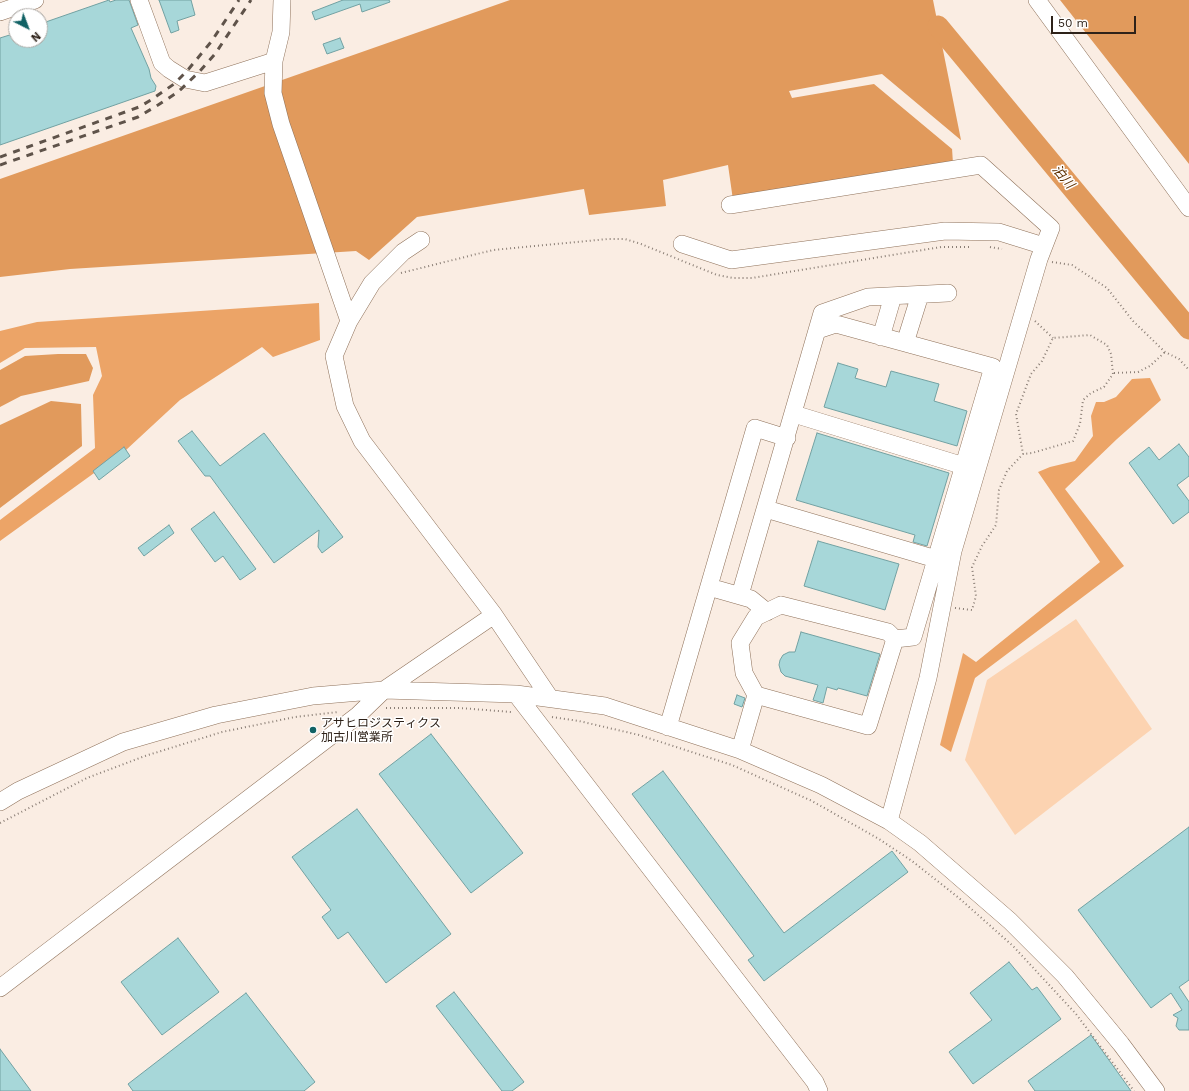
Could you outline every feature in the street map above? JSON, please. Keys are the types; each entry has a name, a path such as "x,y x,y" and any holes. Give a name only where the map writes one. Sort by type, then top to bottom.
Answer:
{"street":[{"path":"0,12 35,0"},
{"path":"139,0 162,63 185,80 205,83 274,61"},
{"path":"282,0 281,32 274,61 273,93 281,124 349,322"},
{"path":"1036,0 1189,208"},
{"path":"730,205 981,165 1051,228 1041,252 953,551 928,678 889,821"},
{"path":"682,244 731,260 945,231 999,232 1041,252"},
{"path":"421,240 403,252 372,283 349,322 334,356 345,406 362,441 494,615 550,698"},
{"path":"740,595 794,414 822,313 868,297 948,293"},
{"path":"905,343 920,295"},
{"path":"881,337 893,296"},
{"path":"818,330 836,324 993,367 913,637 895,639"},
{"path":"794,414 964,466"},
{"path":"668,726 755,428 787,438"},
{"path":"766,509 936,559"},
{"path":"709,586 751,599 767,612"},
{"path":"740,750 756,695 744,673 740,643 756,617 781,605 888,632 895,639"},
{"path":"0,988 357,716 384,690 494,615"},
{"path":"756,695 868,726 895,639"},
{"path":"0,802 18,791 123,742 216,715 312,696 384,690 516,694 606,706 740,750 821,785 889,821 920,843 1010,921 1059,971 1121,1044 1156,1091"},
{"path":"516,694 815,1082 819,1091"}],"path":[{"path":"1041,252 1072,266 1107,288 1133,322 1165,352 1179,359 1189,370"},
{"path":"942,606 972,610 976,596 972,567 982,546 996,525 999,490 1007,471 1023,454 1032,454 1073,441 1080,424 1083,400 1092,393 1104,387 1113,374 1111,354 1107,345 1090,335 1053,338 1036,322 1022,316"},
{"path":"1023,454 1016,414 1031,374 1042,360 1053,338"},
{"path":"1113,374 1138,372 1150,366 1165,352"}],"shaded area":[{"path":"510,0 933,0 961,140 952,148 953,164 733,200 728,165 663,180 666,206 589,215 584,189 417,217 369,260 356,251 70,269 0,277 0,179"},
{"path":"1060,0 1189,0 1189,164"},
{"path":"319,303 320,340 273,357 262,347 180,400 126,450 0,541 0,520 95,448 93,395 102,376 96,347 25,348 0,363 0,331 37,322"},
{"path":"86,354 93,368 89,381 21,396 0,407 0,370 25,356"},
{"path":"1150,378 1161,400 1117,439 1065,489 1124,566 975,678 951,752 940,745 963,653 976,662 1100,562 1038,472 1050,467 1075,461 1093,436 1091,416 1096,402 1104,402 1116,397 1132,379"},
{"path":"51,401 81,404 82,446 0,508 0,425"},
{"path":"1076,619 1152,729 1015,835 965,760 987,680"}],"pier":[{"path":"882,74 962,141 952,149 874,84 792,98 789,91"}],"building":[{"path":"109,0 110,2 116,0 129,0 138,25 131,28 149,69 151,78 156,86 155,91 0,145 0,38 8,36 8,48 48,48 48,21"},
{"path":"159,0 191,0 195,15 177,21 179,30 171,33"},
{"path":"343,0 389,0 390,2 362,12 360,4 315,20 312,12"},
{"path":"340,38 344,48 327,54 323,44"},
{"path":"838,363 858,369 855,378 886,387 891,371 939,384 934,401 967,411 957,446 824,407"},
{"path":"192,431 220,466 264,433 343,537 322,553 318,547 319,530 274,563 210,476 205,476 178,441"},
{"path":"817,433 949,473 927,546 913,542 915,535 796,500"},
{"path":"1179,444 1189,457 1189,476 1177,485 1189,501 1189,512 1173,524 1129,463 1149,447 1159,460"},
{"path":"124,447 130,456 99,480 93,471"},
{"path":"214,512 256,569 240,580 223,556 215,562 191,529"},
{"path":"169,525 174,533 144,556 138,548"},
{"path":"818,541 899,564 885,610 804,586"},
{"path":"801,632 880,654 867,696 838,688 837,690 827,687 823,703 813,700 818,685 785,676 781,672 779,665 780,660 783,655 789,652 795,652"},
{"path":"737,695 745,698 742,707 734,704"},
{"path":"431,734 523,853 471,893 379,774"},
{"path":"663,771 784,933 892,851 908,872 764,981 748,960 754,956 632,794"},
{"path":"357,809 451,934 386,983 348,932 338,939 322,917 331,910 292,857"},
{"path":"1189,827 1189,980 1179,987 1189,1002 1189,1030 1179,1030 1176,1026 1178,1018 1173,1015 1182,1010 1171,993 1151,1008 1078,910"},
{"path":"178,938 219,992 162,1035 121,982"},
{"path":"1009,962 1032,990 1037,987 1061,1019 973,1084 949,1052 992,1020 970,993"},
{"path":"454,992 524,1082 512,1091 502,1091 436,1006"},
{"path":"246,993 315,1082 304,1091 133,1091 128,1084"},
{"path":"1091,1035 1131,1091 1035,1091 1028,1081"},
{"path":"0,1049 14,1068 31,1091 0,1091"}],"waterway":[{"name":"泊川","path":"938,26 1189,329"}],"railway":[{"path":"0,157 139,107 151,100 174,84 187,71 211,42 239,0"},
{"path":"0,165 138,117 178,92 215,54 251,0"}],"place":[{"name":"アサヒロジスティクス 加古川営業所","path":"313,730"}]}
